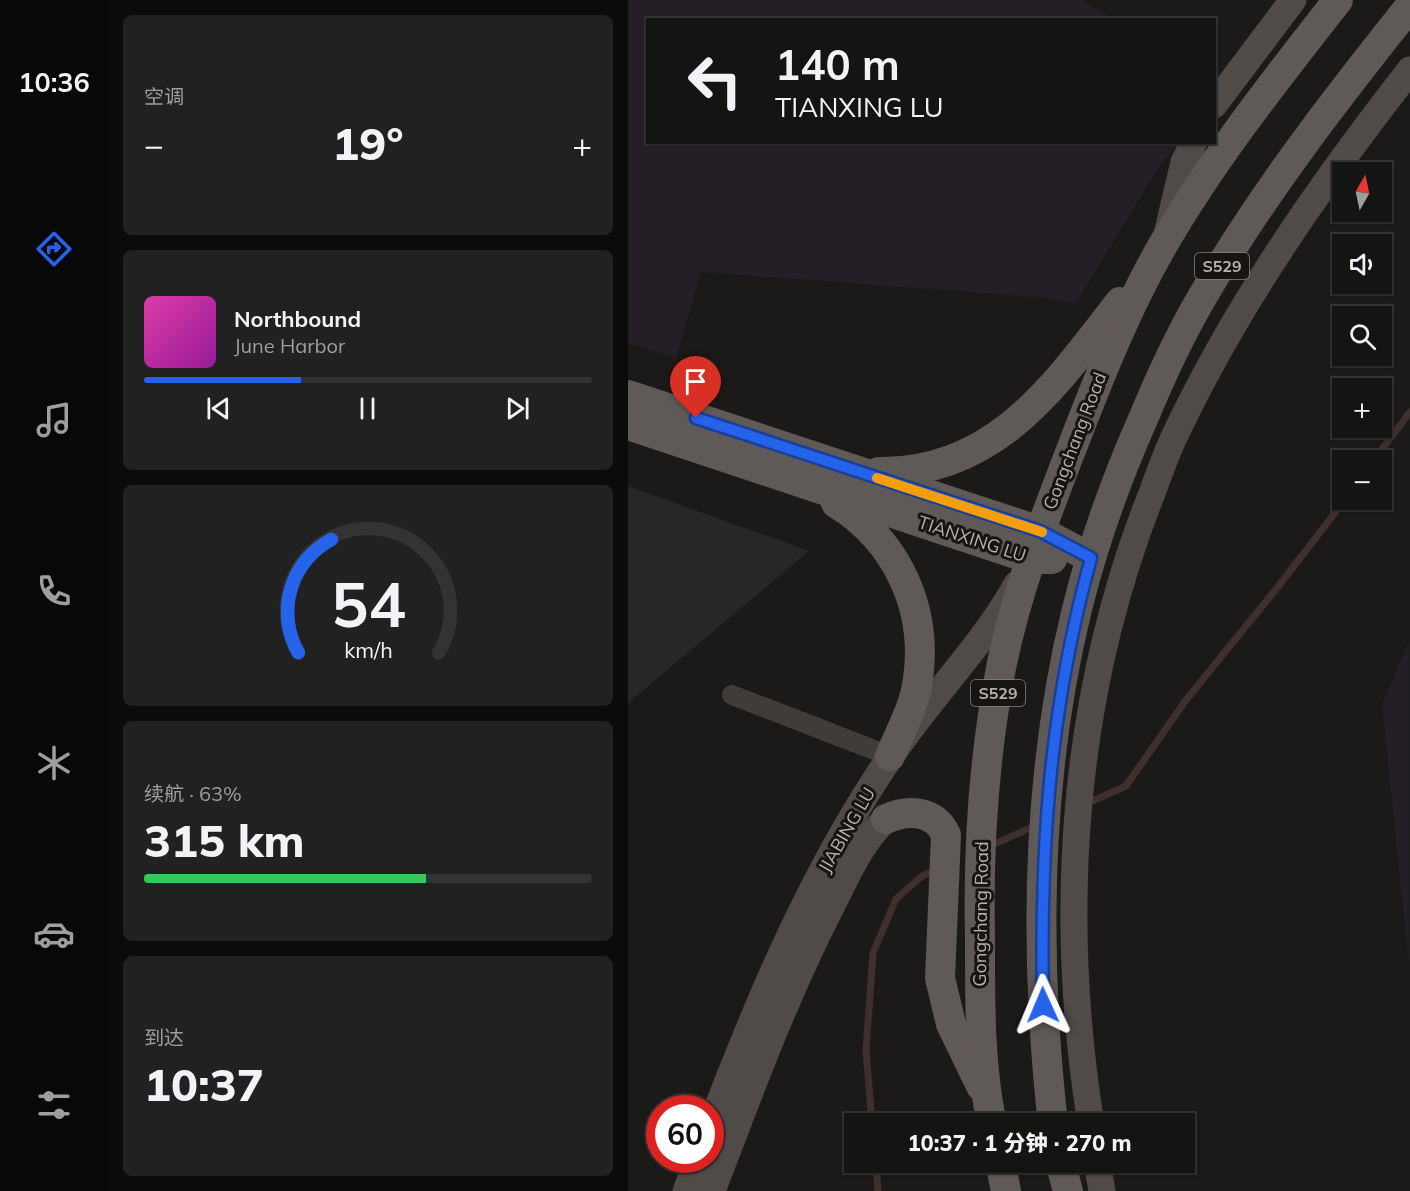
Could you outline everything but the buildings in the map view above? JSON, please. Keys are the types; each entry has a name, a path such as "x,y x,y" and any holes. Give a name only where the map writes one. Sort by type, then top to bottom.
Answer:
{"main road":[{"path":"1216,102 1292,0"},
{"name":"Gongchang Road","path":"990,1113 980,1005 979,887 986,772 1001,668 1031,559 1098,379 1131,303 1165,242 1249,116 1338,0"},
{"name":"S529","path":"1052,1113 1044,1046 1043,858 1053,736 1064,668 1091,558 1124,464 1166,365 1201,299 1274,182 1335,100 1410,6"},
{"path":"1089,1113 1074,966 1075,841 1079,788 1093,693 1123,570 1174,436 1221,346 1284,242 1410,70"},
{"path":"834,464 880,472 914,471 959,459 996,438 1030,409 1064,374 1165,242 1184,162 1193,144"},
{"name":"TIANXING LU","path":"628,395 1040,531 1091,558"},
{"name":"TIANXING LU","path":"628,425 1031,559 1091,558"},
{"path":"800,483 857,516 880,539 899,566 914,601 921,640 918,681 908,714 890,756"},
{"name":"JIABING LU","path":"722,1095 745,1036 787,941 829,859 890,756 991,625 1031,559"},
{"path":"886,819 898,813 915,812 931,817 941,824 946,835 940,978 951,1024 981,1087 989,1113"},
{"name":"JIABING LU","path":"712,1191 783,1010 816,935 859,851 873,831 886,819"},
{"path":"686,1191 693,1173"},
{"path":"1002,1173 1006,1191"},
{"path":"1063,1173 1068,1191"},
{"path":"1099,1173 1102,1191"}],"street":[{"path":"732,695 890,756"}],"shaded area":[{"path":"628,0 1082,0 1112,18 646,18 646,144 1177,144 1157,170 1076,303 1037,297 701,272 676,358 628,343"},
{"path":"628,486 809,551 628,703"},
{"path":"1409,641 1409,965 1382,705"}],"waterway":[{"path":"1382,450 1410,412"},
{"path":"1086,804 1126,786 1186,700 1337,510"},
{"path":"990,846 1037,825"},
{"path":"871,1113 866,1050 873,953 896,899 922,876 936,870"},
{"path":"877,1173 878,1191"}],"slow traffic":[{"path":"877,478 1042,532"}],"route":[{"path":"696,418 1040,531 1091,558 1064,668 1053,736 1043,858 1043,1005"}]}
